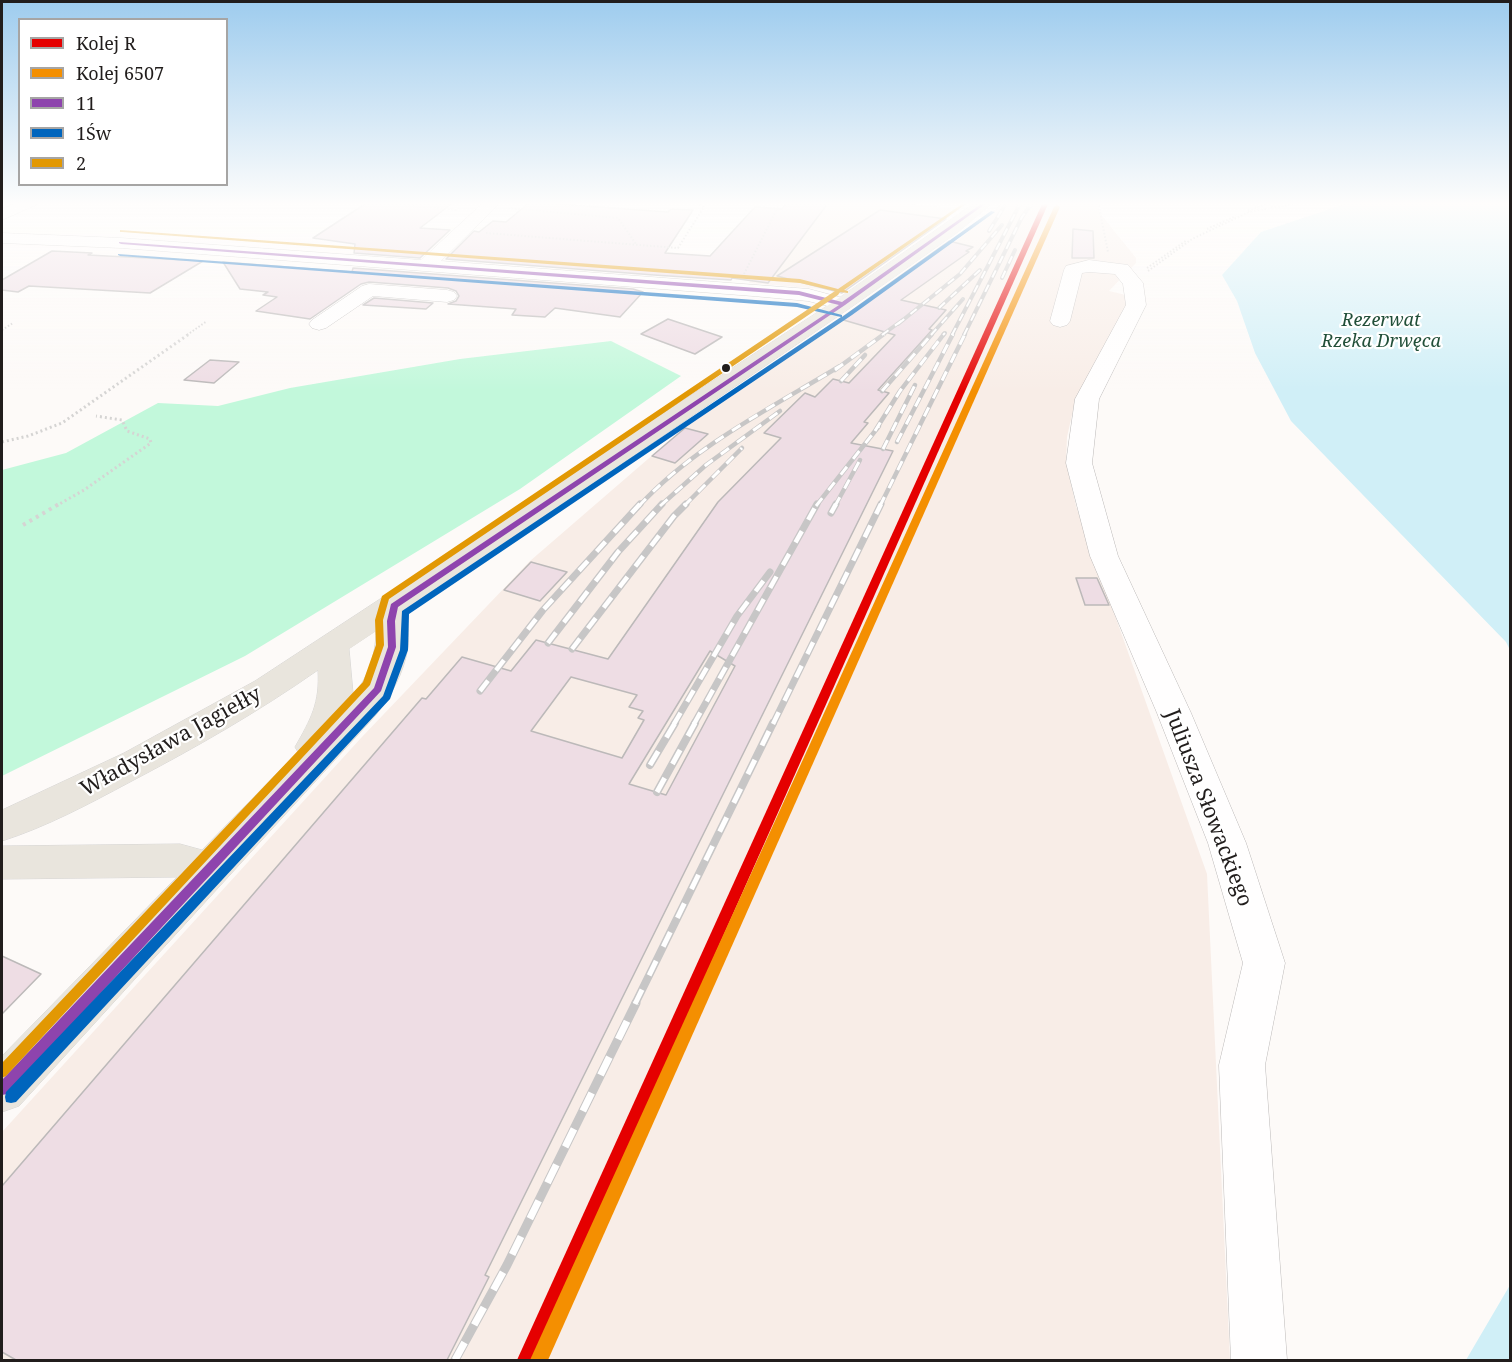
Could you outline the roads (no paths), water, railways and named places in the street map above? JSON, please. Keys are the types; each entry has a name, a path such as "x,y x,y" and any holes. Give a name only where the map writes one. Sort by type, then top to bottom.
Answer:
{"main road":[{"name":"Władysława Jagiełły","path":"2,826 116,775 176,743 267,689 394,606 897,266"},
{"path":"2,1089 363,708 378,688 392,647 391,621 394,606"},
{"path":"298,774 325,726 336,693 333,646 355,647 386,660"},
{"path":"2,862 180,860 208,869"}],"street":[{"path":"406,266 799,293 843,303"},
{"name":"Juliusza Słowackiego","path":"1060,321 1073,270 1089,266 1128,277 1136,305 1087,399 1079,463 1104,556 1174,713 1227,843 1264,963 1242,1065 1258,1360"},
{"path":"319,324 369,290 447,296"}],"water":[{"name":"Rezerwat Rzeka Drwęca","path":"1231,266 1510,266 1510,650 1506,642 1291,421 1255,353 1237,301 1222,275"},
{"path":"1510,1285 1510,1360 1466,1360"}],"railway":[{"path":"898,324 967,266"},
{"path":"952,335 988,266"},
{"path":"964,335 998,266"},
{"path":"1002,278 1008,266"},
{"path":"939,308 980,270"},
{"path":"931,335 963,299"},
{"path":"882,335 904,319"},
{"path":"835,370 884,334"},
{"path":"882,391 932,334"},
{"path":"875,431 900,391 944,334"},
{"path":"897,442 953,334"},
{"path":"880,506 965,334"},
{"path":"841,381 865,355"},
{"path":"639,506 661,484 709,446 840,366"},
{"path":"883,449 915,385"},
{"path":"661,505 706,465 780,411"},
{"path":"816,506 879,426"},
{"path":"572,649 674,516 742,448"},
{"path":"835,506 860,460"},
{"path":"480,691 543,610 640,504"},
{"path":"694,724 817,504"},
{"path":"831,513 836,504"},
{"path":"773,724 881,504"},
{"path":"548,643 618,552 661,505"},
{"path":"674,724 737,616 770,572"},
{"path":"650,765 675,723"},
{"path":"657,792 695,723"},
{"path":"635,1004 773,723"},
{"path":"455,1360 507,1265 636,1003"}],"rail line":[{"name":"R","path":"526,1360 1017,266"},
{"name":"6507","path":"539,1360 1031,266"}]}
